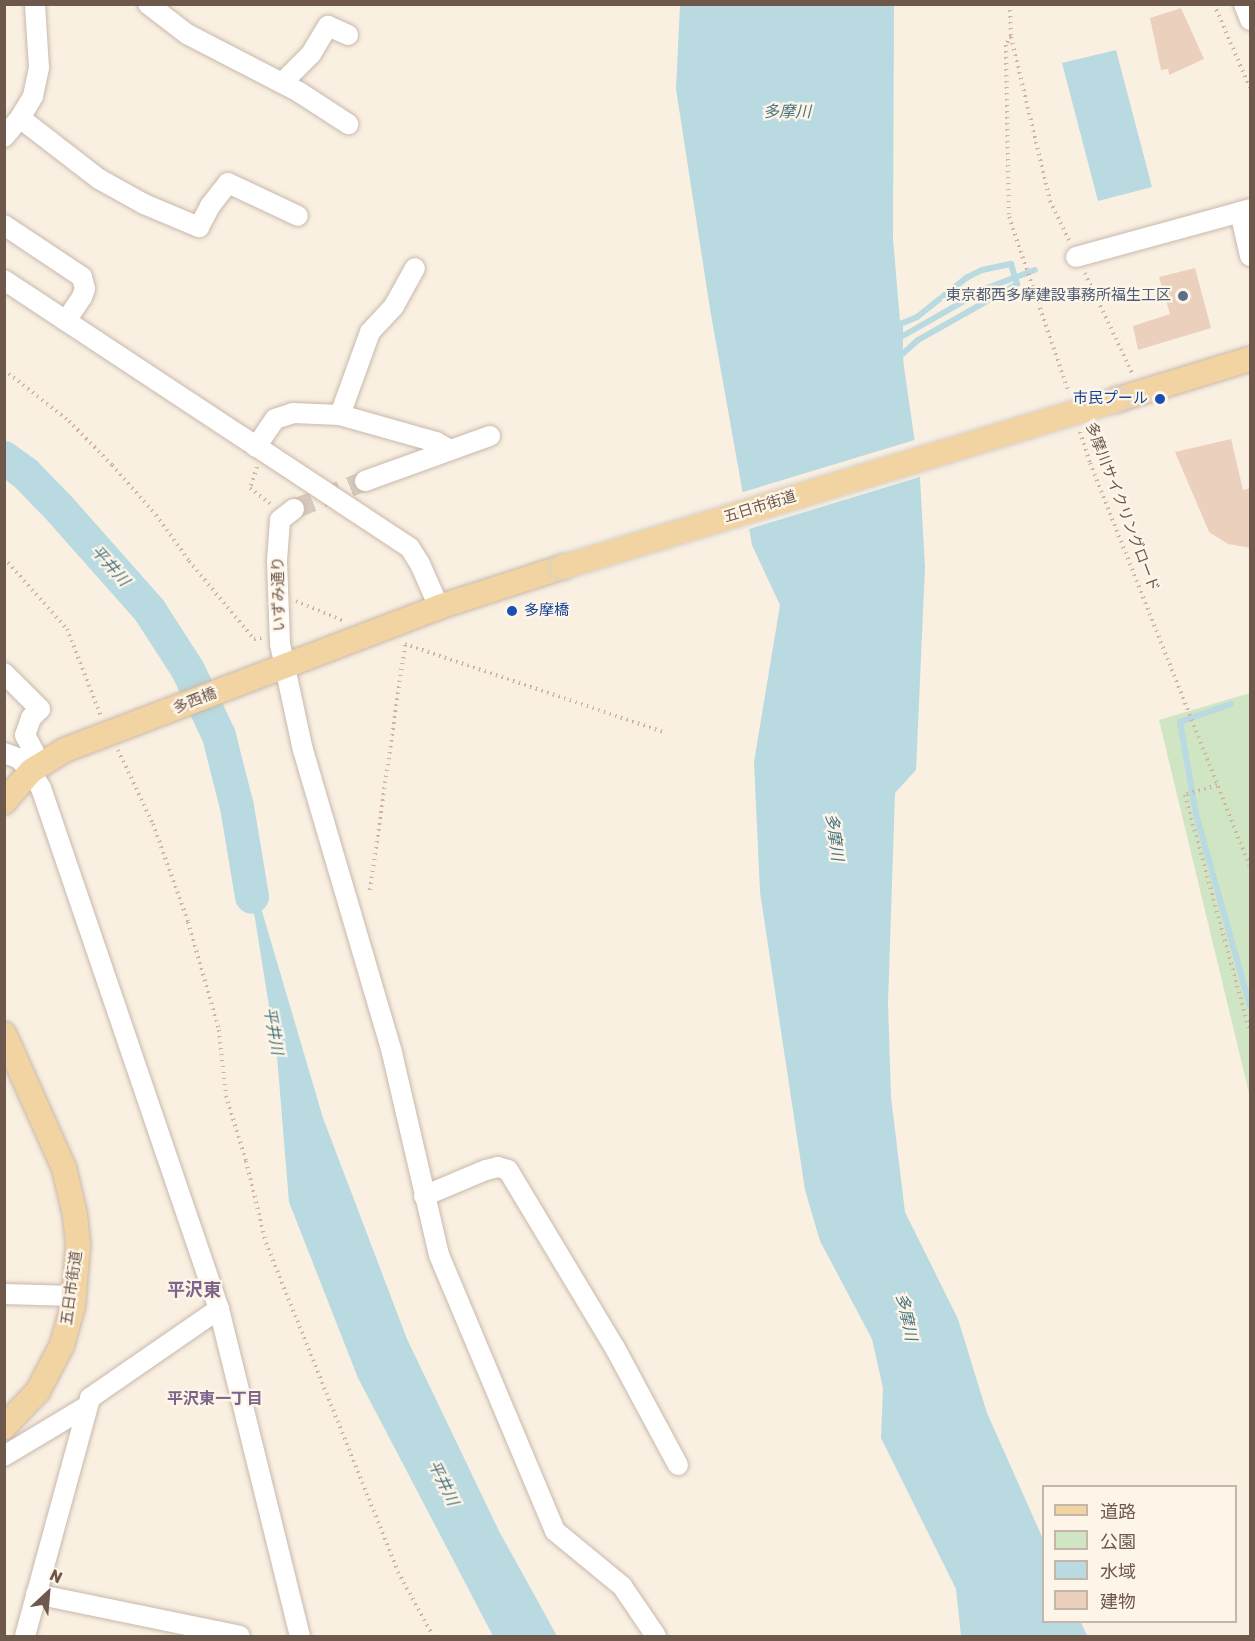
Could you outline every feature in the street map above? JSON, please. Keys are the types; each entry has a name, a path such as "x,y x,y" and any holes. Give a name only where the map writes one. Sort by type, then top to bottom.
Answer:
{"main road":[{"name":"五日市街道","path":"280,668 439,607 563,567 1251,359"},
{"name":"多西橋","path":"111,733 280,668"},
{"path":"4,802 36,767 65,750 111,733"},
{"name":"五日市街道","path":"4,1034 53,1140 69,1184 78,1230 74,1296 65,1338 50,1371 31,1400 4,1427"}],"street":[{"path":"4,137 20,118 33,96 39,68 35,4"},
{"path":"148,4 187,34 282,83 348,124"},
{"path":"1244,4 1251,20"},
{"path":"282,83 311,54 328,26 348,35"},
{"path":"20,118 99,179 144,204 199,227 210,206 228,183 298,216"},
{"path":"1076,257 1245,210 1251,256"},
{"path":"4,225 82,277 85,289 66,321"},
{"path":"340,415 355,367 370,332 394,306 415,268"},
{"path":"4,280 410,548 420,564 439,607"},
{"path":"259,449 275,418 283,414 340,415 436,442 450,450"},
{"path":"365,481 490,436"},
{"name":"いずみ通り","path":"286,514 277,601 280,668 392,1053 439,1255 555,1531 622,1586 656,1636"},
{"path":"4,673 40,709 31,718 25,735 41,788 219,1309 300,1636"},
{"path":"4,753 36,767"},
{"path":"424,1196 486,1170 498,1167 508,1170 615,1348 678,1465"},
{"path":"4,1294 74,1296"},
{"path":"25,1636 86,1407 99,1389 219,1309"},
{"path":"4,1456 86,1407"},
{"path":"36,1594 240,1636"}],"path":[{"path":"1010,4 1011,36 1050,201 1141,393"},
{"path":"1214,4 1251,88"},
{"path":"1011,36 1006,45 1009,217 1070,399"},
{"path":"4,370 69,421 112,465 156,515 189,561 254,639 279,637"},
{"name":"多摩川サイクリングロード","path":"1080,430 1094,473 1251,867"},
{"path":"259,449 250,488 286,514"},
{"path":"4,558 67,629 153,824 188,922 219,1030 226,1096 246,1161 266,1243 398,1572 433,1636"},
{"path":"277,601 298,601 346,622"},
{"path":"370,890 405,644 666,733"},
{"path":"1217,785 1185,795 1251,1032"}],"green space":[{"path":"1250,693 1250,1097 1159,720"}],"water":[{"name":"多摩川","path":"680,5 894,5 893,239 904,367 920,478 925,567 916,770 895,793 888,1003 891,1097 905,1212 958,1319 987,1413 1042,1537 1042,1623 1081,1623 1087,1636 961,1636 956,1589 881,1438 883,1388 872,1339 820,1241 805,1190 760,892 754,762 780,605 752,545 710,309 676,89"},
{"path":"1116,50 1152,187 1098,201 1062,63"},
{"path":"244,850 323,1118 407,1339 499,1531 557,1636 493,1636 358,1378 289,1202 277,1056"}],"pier":[{"path":"918,439 923,476 746,530 740,493"}],"building":[{"path":"1181,8 1204,59 1169,75 1168,69 1161,70 1150,18"},
{"name":"東京都西多摩建設事務所福生工区","path":"1195,268 1211,328 1138,350 1133,326 1170,314 1159,277"},
{"path":"1231,439 1243,490 1251,488 1251,548 1228,544 1209,532 1175,452"}],"waterway":[{"path":"1011,264 1017,284 918,340 900,356 900,324 917,317 966,278 982,270 1011,264"},
{"path":"901,337 987,288 1035,270"},
{"name":"平井川","path":"4,458 26,474 59,508 150,611 188,670 219,736 237,807 252,897"},
{"path":"1231,704 1180,722 1196,814 1250,1006"}],"tunnel":[{"path":"294,509 365,481"}],"place":[{"name":"東京都西多摩建設事務所福生工区","path":"1183,296"},
{"name":"市民プール","path":"1160,399"},
{"name":"多摩橋","path":"512,611"}],"district":[{"name":"平沢東","path":"194,1290"},
{"name":"平沢東一丁目","path":"215,1399"}]}
